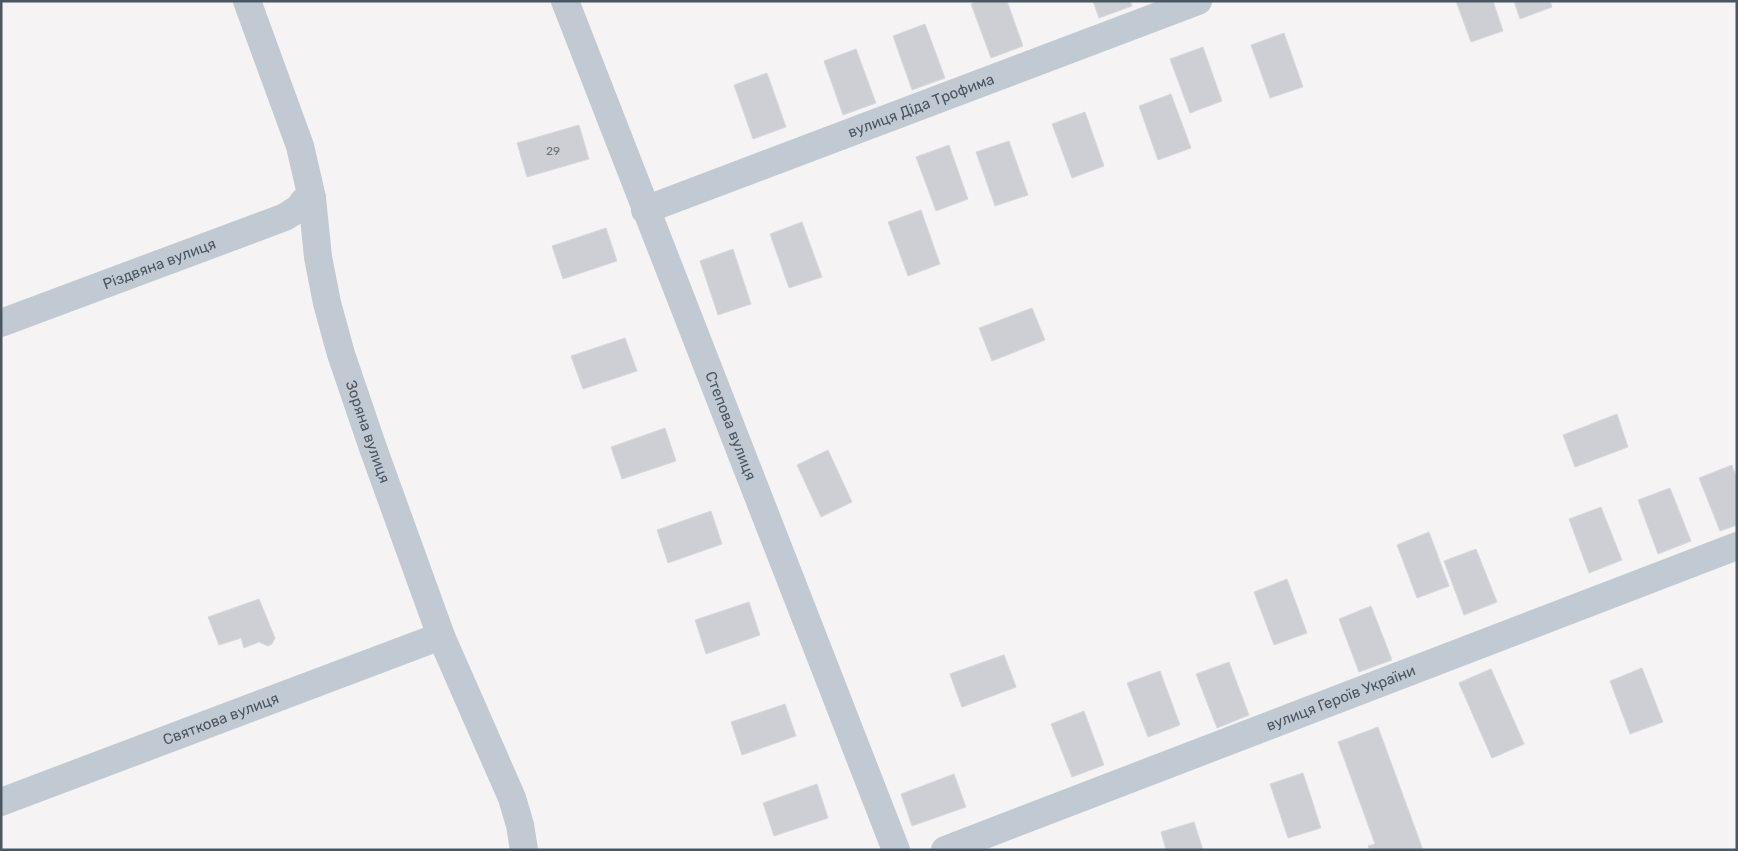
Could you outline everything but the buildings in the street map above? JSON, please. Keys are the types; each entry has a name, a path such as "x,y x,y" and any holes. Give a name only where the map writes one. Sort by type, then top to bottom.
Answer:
{"street":[{"name":"Зоряна вулиця","path":"247,1 300,146 312,198 318,257 341,354 441,636 512,798 520,825 524,850"},
{"name":"Степова вулиця","path":"565,1 896,850"},
{"name":"вулиця Діда Трофима","path":"645,210 1198,1"},
{"name":"Різдвяна вулиця","path":"1,323 285,217 299,208 304,201 312,198"},
{"name":"вулиця Героїв України","path":"944,850 1737,546"},
{"name":"Святкова вулиця","path":"1,802 441,636"}]}
